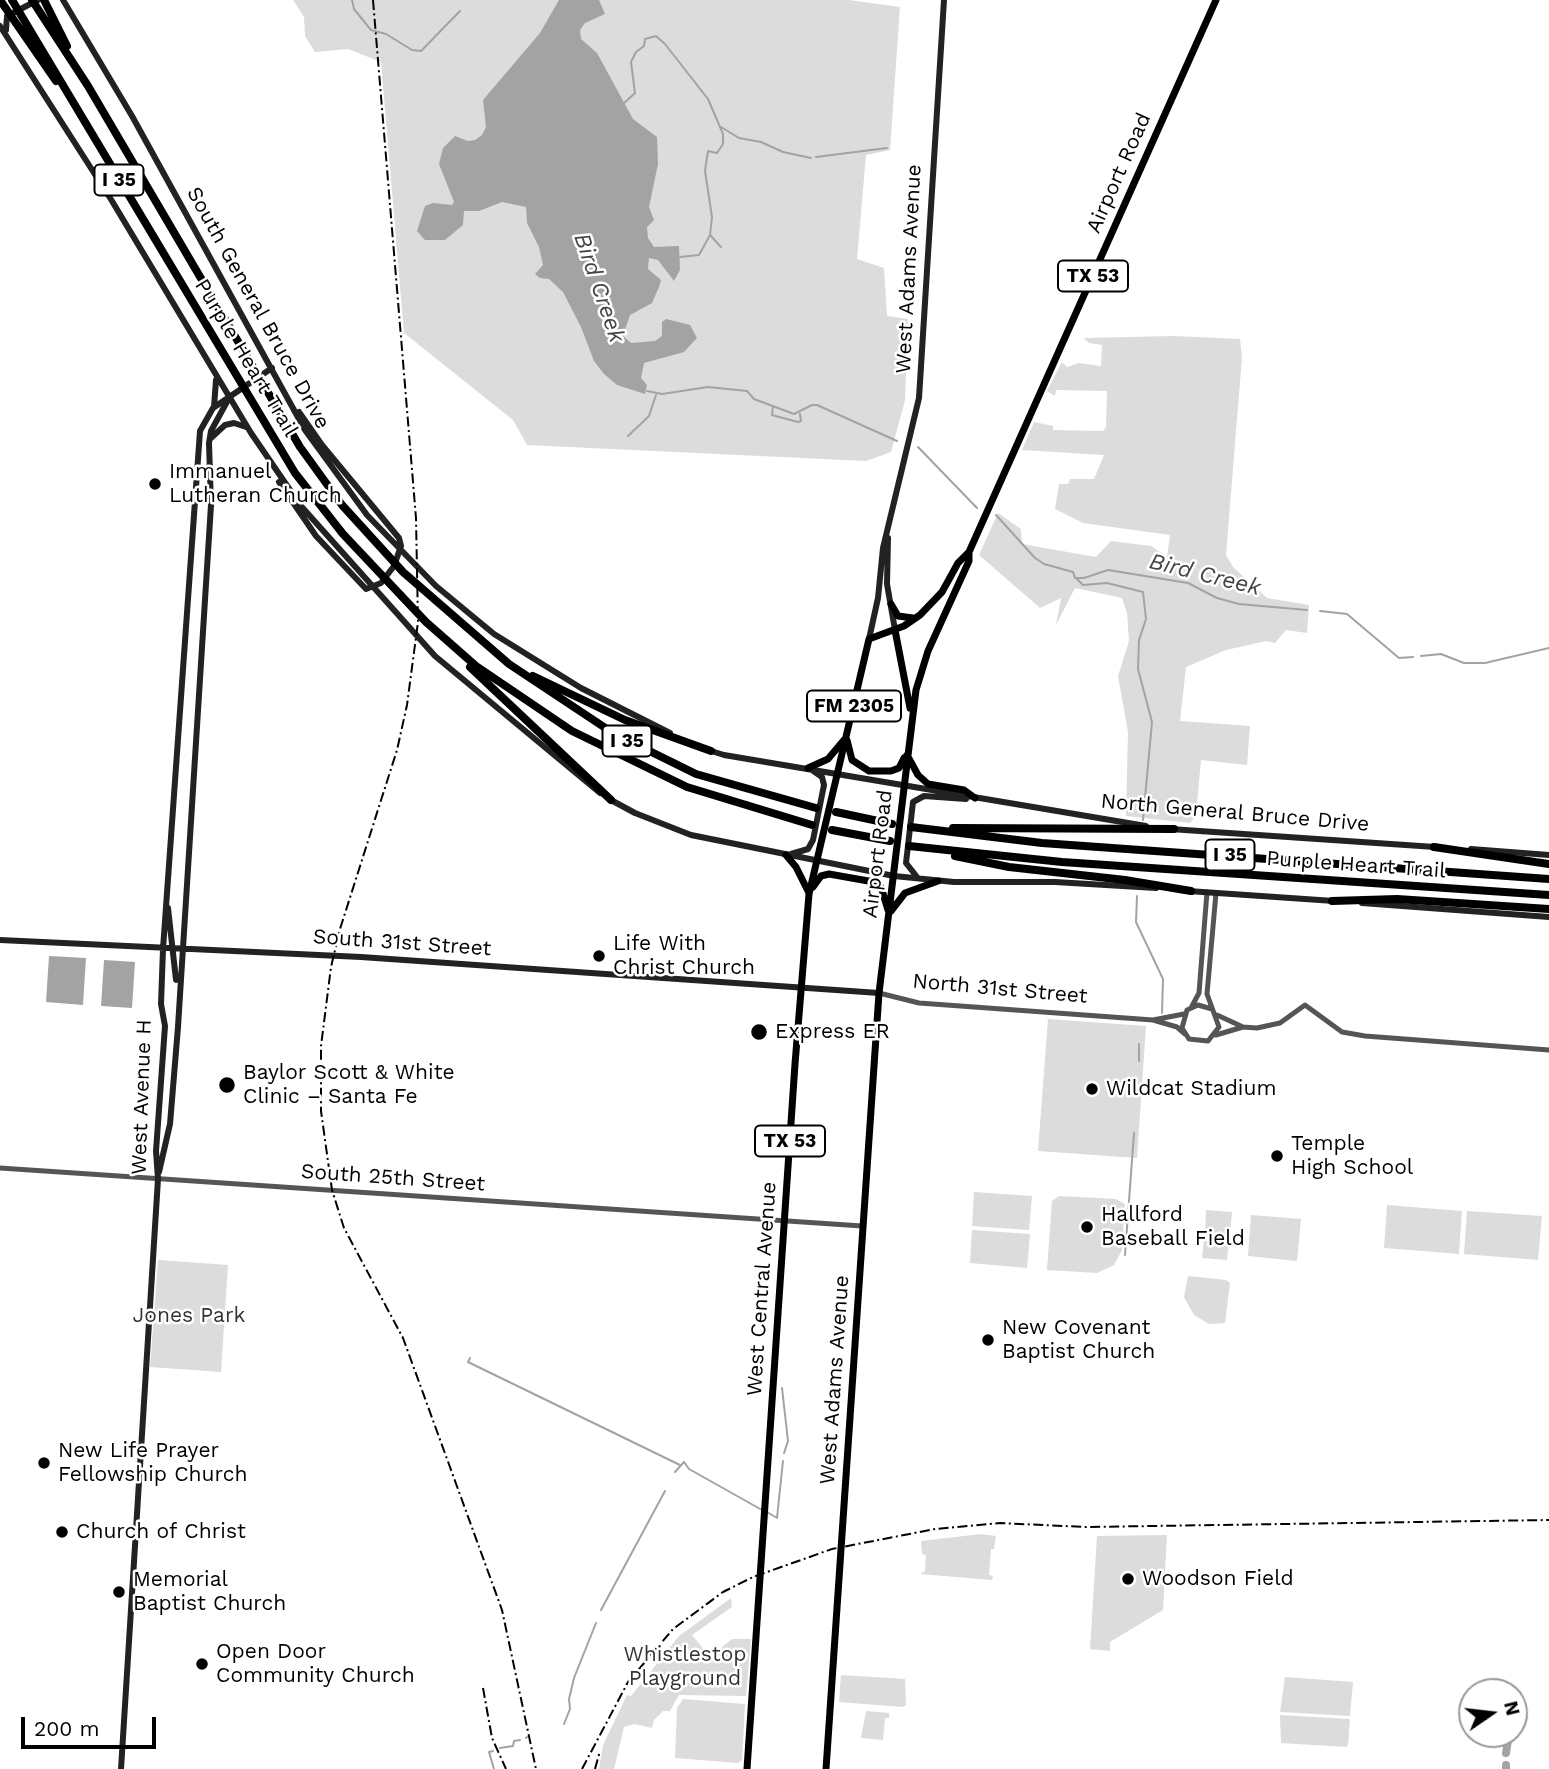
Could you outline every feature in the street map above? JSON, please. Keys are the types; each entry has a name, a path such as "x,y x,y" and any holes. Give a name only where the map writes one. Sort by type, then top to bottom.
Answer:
{"highway":[{"path":"0,0 49,73 71,98"},
{"name":"Purple Heart Trail","path":"12,0 226,360 311,496 431,628 475,666 572,732 628,761 741,806 812,825"},
{"name":"Purple Heart Trail","path":"32,0 88,86 300,447 342,505 403,572 509,664 580,713 667,761 734,787 816,808"},
{"path":"44,0 88,86"},
{"path":"431,628 611,800"},
{"path":"509,664 625,720 711,751"},
{"path":"836,812 891,824"},
{"name":"Purple Heart Trail","path":"911,822 928,830 1042,843 1549,879"},
{"path":"928,830 996,826 1100,831 1174,830"},
{"path":"832,831 890,841"},
{"name":"Purple Heart Trail","path":"1191,891 1125,880 1009,867 912,846 1062,862 1549,895"},
{"path":"1434,847 1549,864"},
{"path":"1332,901 1397,900 1549,909"}],"main road":[{"path":"7,36 4,23 7,16 38,0"},
{"name":"South General Bruce Drive","path":"62,0 305,430 340,481 396,547 470,615 543,667 614,706 711,751 837,772"},
{"name":"West Adams Avenue","path":"837,772 878,598 881,557 888,537 919,398 944,0"},
{"name":"Airport Road","path":"869,639 895,630 917,617 942,592 958,563 969,552 1216,0"},
{"path":"0,26 112,201 209,366 316,536 366,589 381,583 394,566 401,546 400,538 322,444 282,387"},
{"path":"209,366 218,390 213,408"},
{"name":"West Avenue H","path":"121,1769 158,1179 156,1151 165,1026 161,1004 163,949 200,431 213,408 272,368"},
{"name":"West Avenue H","path":"158,1179 166,1140 178,1027 211,505 209,443 211,431 229,398"},
{"path":"209,443 212,435 225,425 242,425 249,429"},
{"path":"263,451 301,506 435,656 569,769 611,800 635,813 691,835 894,876 938,881 1055,882 1549,917"},
{"name":"West Adams Avenue","path":"888,537 895,630"},
{"name":"Airport Road","path":"879,993 911,719 928,651 969,561 969,552"},
{"path":"891,604 902,617 917,617"},
{"name":"Airport Road","path":"895,630 907,682 911,719"},
{"path":"847,736 852,760 869,771 891,771 899,768 907,754"},
{"path":"808,768 828,759 847,736"},
{"path":"907,754 918,775 928,784 964,790 975,798"},
{"path":"786,855 808,849 816,842 824,785 822,777 808,768"},
{"name":"North General Bruce Drive","path":"837,772 975,798 1174,830 1549,855"},
{"name":"West Central Avenue","path":"747,1769 809,894 817,861 816,842 837,772"},
{"path":"919,878 907,869 906,858 913,802 919,797 955,800 975,798"},
{"path":"786,855 796,867 809,894"},
{"path":"809,894 817,880 829,874 873,882 881,887 889,914"},
{"path":"889,914 905,893 938,881"},
{"path":"166,905 170,911 179,996"},
{"name":"South 31st Street","path":"0,940 361,957 801,987"},
{"name":"North 31st Street","path":"801,987 879,993"},
{"name":"West Adams Avenue","path":"826,1769 879,993"}],"street":[{"path":"1207,892 1199,993 1182,1021 1185,1034 1201,1042 1243,1027 1257,1028 1280,1023 1305,1005 1328,1024 1353,1034 1549,1050"},
{"path":"1216,893 1207,994 1217,1015 1243,1027"},
{"name":"North 31st Street","path":"879,993 919,1003 1153,1020 1177,1027 1185,1034"},
{"path":"1188,1010 1203,1005 1212,1009"},
{"name":"North 31st Street","path":"1153,1020 1188,1010"},
{"path":"1216,1035 1219,1027 1217,1015"},
{"name":"South 25th Street","path":"0,1168 862,1226"}],"green space":[{"path":"293,0 849,0 900,7 890,150 866,155 857,259 884,268 887,316 908,319 905,400 891,452 866,461 527,445 513,420 404,333 381,62 348,49 315,52 305,36 304,17"},
{"path":"1174,336 1240,339 1242,357 1226,555 1233,567 1267,598 1309,605 1307,633 1286,630 1275,643 1266,641 1226,650 1186,667 1180,721 1250,726 1247,765 1201,760 1196,815 1190,823 1126,816 1128,732 1118,676 1129,641 1127,613 1122,598 1075,588 1056,625 1061,598 1040,608 979,555 998,513 1021,529 1022,544 1096,557 1111,541 1151,546 1167,557 1170,535 1083,523 1055,509 1059,484 1068,484 1070,479 1094,479 1104,455 1022,450 1034,422 1053,426 1053,430 1103,431 1106,427 1107,391 1056,390 1055,396 1047,391 1062,362 1067,367 1079,363 1101,366 1102,345 1089,343 1084,338"},
{"name":"Wildcat Stadium","path":"1048,1019 1146,1026 1137,1158 1038,1151"},
{"path":"974,1192 1032,1196 1029,1230 972,1226"},
{"name":"Hallford Baseball Field","path":"1059,1196 1116,1199 1125,1204 1122,1250 1114,1265 1097,1273 1047,1270 1052,1201"},
{"path":"1387,1205 1462,1211 1459,1254 1384,1248"},
{"path":"1206,1210 1232,1212 1230,1234 1205,1232"},
{"path":"1467,1211 1542,1216 1538,1260 1464,1254"},
{"path":"1251,1215 1301,1219 1297,1261 1248,1256"},
{"path":"972,1230 1030,1234 1027,1268 970,1263"},
{"path":"1204,1237 1229,1238 1227,1260 1202,1258"},
{"name":"Jones Park","path":"158,1260 228,1265 221,1372 150,1367"},
{"path":"1188,1276 1226,1280 1230,1283 1225,1323 1209,1324 1194,1315 1184,1297"},
{"path":"981,1534 996,1536 994,1549 991,1549 989,1575 993,1576 992,1580 920,1574 925,1571 926,1555 922,1554 921,1541"},
{"name":"Woodson Field","path":"1167,1535 1163,1610 1110,1642 1110,1651 1090,1649 1097,1536"},
{"name":"Whistlestop Playground","path":"731,1598 732,1607 692,1635 710,1657 732,1639 751,1639 746,1696 679,1695 670,1711 663,1711 654,1720 652,1728 634,1724 624,1727 614,1769 599,1769 603,1745 627,1695 631,1696 679,1636"},
{"path":"841,1675 905,1679 906,1705 903,1707 839,1702"},
{"path":"1285,1677 1353,1682 1350,1716 1280,1712"},
{"path":"683,1699 745,1704 742,1760 738,1763 675,1758 677,1708"},
{"path":"866,1711 889,1713 889,1718 885,1718 883,1740 861,1738"},
{"path":"1280,1715 1350,1719 1348,1745 1281,1743"}],"water":[{"path":"559,0 599,0 605,14 585,23 580,30 581,39 597,53 633,119 657,137 658,164 649,207 654,220 647,227 648,238 654,247 679,246 680,270 674,281 658,260 649,258 648,269 661,280 659,287 652,303 630,315 623,336 631,343 655,341 662,336 662,322 666,319 690,325 697,338 684,352 644,363 641,378 647,385 645,394 617,385 604,374 594,361 563,292 549,279 535,274 543,265 539,247 527,223 526,207 502,202 479,211 464,211 463,225 445,240 425,240 417,231 425,206 433,203 452,205 454,202 439,164 443,148 455,136 468,141 482,135 486,127 483,100 540,33"},
{"path":"49,956 86,958 83,1005 46,1002"},
{"path":"104,960 135,962 132,1008 101,1006"}],"waterway":[{"name":"Bird Creek","path":"352,0 354,9 371,30 386,34 412,50 421,51 460,11"},
{"path":"623,104 635,93 631,62 636,52 644,46 645,39 656,36 708,99 723,134 723,144 717,153 708,151 705,171 712,217 710,235 699,255 680,257"},
{"path":"721,127 739,138 811,158"},
{"path":"816,157 887,148"},
{"path":"710,235 721,247"},
{"name":"Bird Creek","path":"647,391 662,394 708,387 747,391 754,399 794,414 817,405 897,441"},
{"path":"628,436 649,416 656,395"},
{"path":"773,406 772,415 798,422 801,421 800,414"},
{"name":"Bird Creek","path":"918,447 977,508"},
{"name":"Bird Creek","path":"996,515 1035,558 1044,564 1073,572 1075,578 1084,578 1108,570 1188,583 1217,598 1239,604 1307,610"},
{"path":"1076,578 1083,585 1107,583 1143,592 1146,619 1139,640 1138,669 1152,722 1143,820"},
{"name":"Bird Creek","path":"1320,611 1347,614 1399,658 1413,657"},
{"name":"Bird Creek","path":"1421,656 1441,654 1464,663 1485,663 1549,648"},
{"path":"1137,896 1136,922 1163,979 1162,1013"},
{"path":"1139,1044 1139,1061"},
{"path":"1125,1255 1134,1133"},
{"path":"470,1358 468,1362 680,1465"},
{"path":"782,1388 788,1441 784,1453"},
{"path":"767,1512 777,1518 783,1461"},
{"path":"675,1472 684,1462 689,1469 762,1510"},
{"path":"601,1610 665,1491"},
{"path":"564,1724 570,1709 569,1699 574,1678 596,1623"},
{"path":"500,1748 513,1746 514,1741 520,1740"},
{"path":"1506,1753 1507,1748"},
{"path":"493,1751 489,1752 494,1769"}],"railway":[{"path":"373,0 416,518 418,622 407,705 397,750 340,929 331,967 321,1046 321,1111 332,1190 344,1228 403,1338 502,1610 536,1769"},
{"path":"582,1769 628,1682 673,1629 723,1592 753,1577 832,1549 935,1529 1000,1523 1086,1527 1549,1520"},
{"path":"483,1688 492,1738 506,1769"},
{"path":"595,1769 600,1751"}],"place":[{"name":"Immanuel Lutheran Church","path":"155,484"},
{"name":"Life With Christ Church","path":"599,956"},
{"name":"Express ER","path":"759,1032"},
{"name":"Baylor Scott & White Clinic – Santa Fe","path":"227,1085"},
{"name":"Wildcat Stadium","path":"1092,1089"},
{"name":"Temple High School","path":"1277,1156"},
{"name":"Hallford Baseball Field","path":"1087,1227"},
{"name":"New Covenant Baptist Church","path":"988,1340"},
{"name":"New Life Prayer Fellowship Church","path":"44,1463"},
{"name":"Church of Christ","path":"62,1532"},
{"name":"Woodson Field","path":"1128,1579"},
{"name":"Memorial Baptist Church","path":"119,1592"},
{"name":"Open Door Community Church","path":"202,1664"}]}
